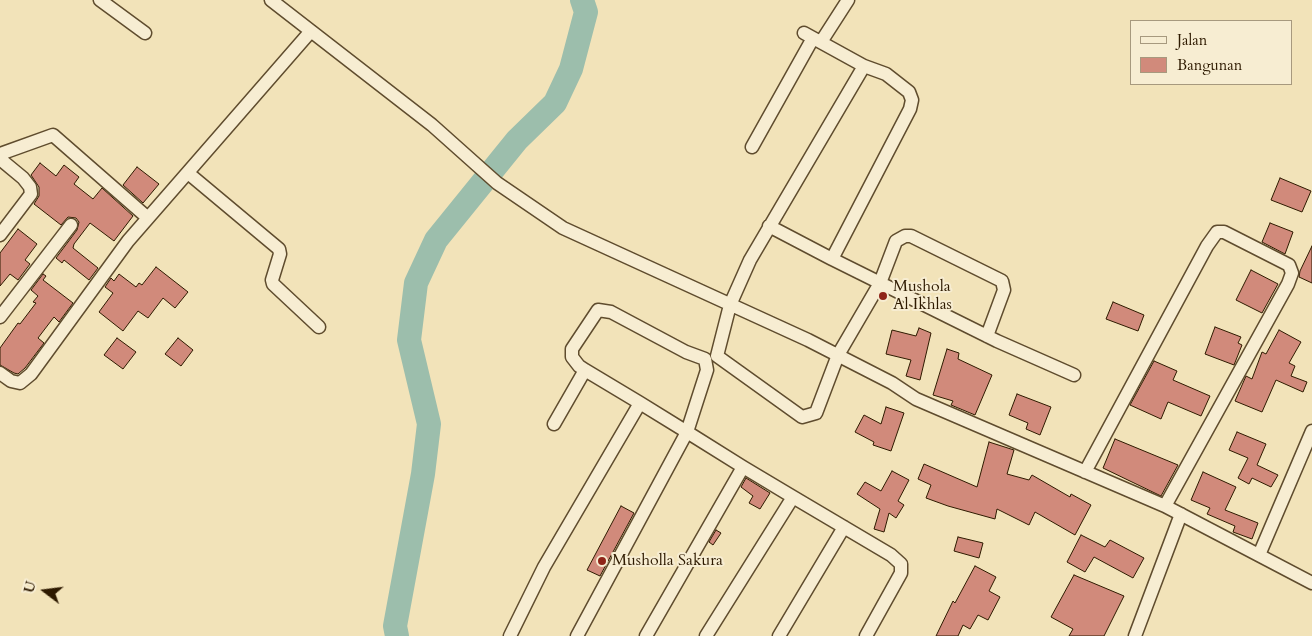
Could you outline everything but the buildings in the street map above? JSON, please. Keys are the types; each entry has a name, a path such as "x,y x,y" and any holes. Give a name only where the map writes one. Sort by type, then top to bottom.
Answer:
{"street":[{"path":"100,0 146,33"},
{"path":"271,0 432,124 497,183 563,228 838,355 892,383 916,399 1165,506 1312,583"},
{"path":"752,147 813,38 848,0"},
{"path":"0,373 11,382 20,383 31,374 128,241 311,30"},
{"path":"813,38 864,66 886,74 900,83 909,92 912,100 910,109 832,259"},
{"path":"864,66 750,260 730,305 717,356 802,417 816,413 838,355 880,283 896,241 905,236 911,236 997,277 1002,282 1004,290 987,336"},
{"path":"0,154 53,135 148,218"},
{"path":"0,159 30,187 31,194 0,235"},
{"path":"188,173 279,249 280,254 272,280 273,284 319,327"},
{"path":"0,317 71,225"},
{"path":"769,226 987,336 1074,375"},
{"path":"1086,472 1216,232 1224,232 1289,265 1292,273 1288,284 1165,506"},
{"path":"578,636 687,432 707,370 705,359 686,352 611,312 598,310 572,349 572,357 585,370 640,403 687,432 743,467 891,555 901,564 900,573 866,636"},
{"path":"554,424 585,370"},
{"path":"510,636 544,567 640,403"},
{"path":"1259,555 1312,431"},
{"path":"646,636 743,467"},
{"path":"706,636 793,497"},
{"path":"1135,636 1181,514"},
{"path":"779,636 844,527"}],"waterway":[{"path":"397,636 395,626 423,474 429,424 409,340 416,283 436,240 517,140 555,103 571,69 586,12 582,0"}],"place":[{"name":"Mushola Al Ikhlas","path":"883,296"},
{"name":"Musholla Sakura","path":"602,561"}]}
